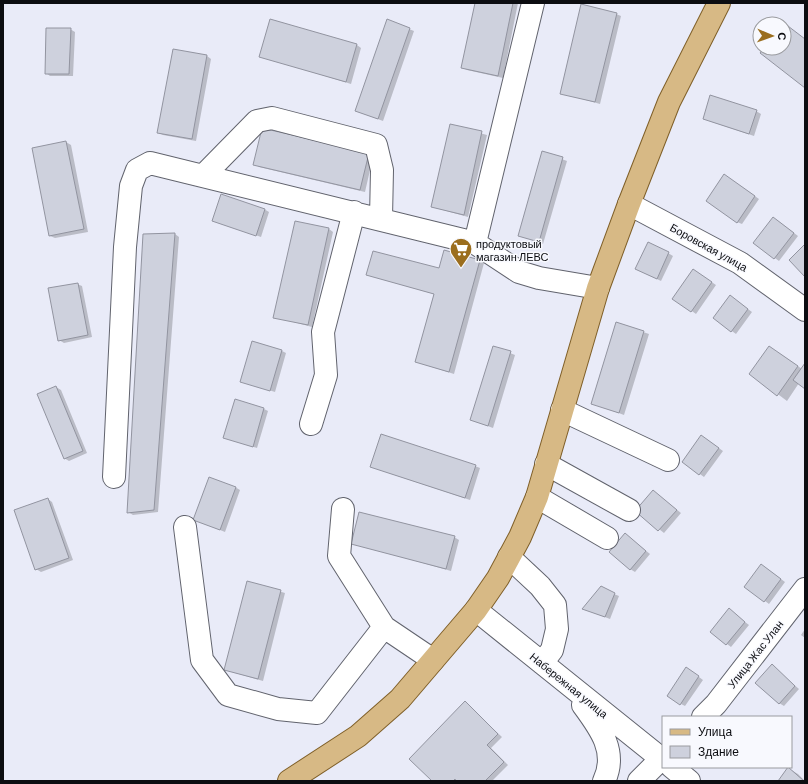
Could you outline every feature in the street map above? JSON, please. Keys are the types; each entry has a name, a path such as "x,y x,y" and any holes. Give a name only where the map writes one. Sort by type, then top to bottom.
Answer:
{"main road":[{"path":"289,781 358,736 400,699 476,610 498,578 509,558 536,496 598,288 629,204 669,102 719,3"}],"street":[{"path":"475,243 533,3"},
{"path":"204,175 257,121 272,118 376,145 382,170 381,218"},
{"path":"114,477 126,247 131,186 137,170 150,163 381,218 475,243 519,272 539,278 598,288"},
{"name":"Боровская улица","path":"629,204 740,263 805,310"},
{"path":"311,424 326,374 323,332 354,212"},
{"path":"562,410 668,460"},
{"path":"546,464 629,510"},
{"path":"536,496 607,538"},
{"path":"343,509 339,556 384,627 433,660"},
{"path":"185,528 202,660 228,695 278,709 317,713 384,627"},
{"path":"509,558 540,586 555,605 557,629 552,650 542,663"},
{"name":"Улица Жас Улан","path":"704,716 716,704 805,589"},
{"name":"Набережная улица","path":"476,610 662,759"},
{"path":"566,682 603,732 610,752 609,772 604,781"},
{"path":"639,781 662,763"},
{"name":"Набережная улица","path":"673,768 689,781"}],"building":[{"path":"475,3 513,3 498,76 461,68"},
{"path":"581,4 617,13 595,102 560,94"},
{"path":"270,19 357,44 346,82 259,57"},
{"path":"387,19 410,28 378,119 355,111"},
{"path":"46,28 71,28 69,74 45,74"},
{"path":"792,29 805,39 805,88 764,56 792,56"},
{"path":"173,49 207,55 192,139 157,133"},
{"path":"710,95 757,110 749,134 703,119"},
{"path":"450,124 482,131 464,215 431,207"},
{"path":"262,128 369,153 360,190 253,165"},
{"path":"66,141 84,229 49,236 32,148"},
{"path":"542,151 563,157 539,242 518,236"},
{"path":"724,174 755,196 737,223 706,201"},
{"path":"221,194 265,209 256,236 212,221"},
{"path":"773,217 794,233 774,259 753,243"},
{"path":"295,221 329,228 308,325 273,318"},
{"path":"175,233 154,510 127,513 143,234"},
{"path":"648,242 669,252 657,279 635,269"},
{"path":"805,244 805,277 789,260"},
{"path":"444,250 480,260 449,372 415,362 434,294 366,275 373,251 439,268"},
{"path":"693,269 712,282 691,312 672,299"},
{"path":"78,283 88,335 58,341 48,288"},
{"path":"730,295 748,309 731,332 713,318"},
{"path":"616,322 644,331 619,413 591,404"},
{"path":"252,341 282,350 270,391 240,382"},
{"path":"493,346 511,351 488,426 470,420"},
{"path":"769,346 798,366 777,396 749,374"},
{"path":"805,363 805,389 793,380"},
{"path":"56,386 83,451 64,459 37,394"},
{"path":"235,399 264,408 253,447 223,438"},
{"path":"381,434 476,465 465,498 370,467"},
{"path":"701,435 719,448 699,475 682,462"},
{"path":"209,477 236,487 220,530 193,520"},
{"path":"653,490 677,510 658,531 635,511"},
{"path":"48,498 69,558 35,570 14,510"},
{"path":"359,512 455,536 446,569 351,544"},
{"path":"625,533 646,551 630,570 609,552"},
{"path":"761,564 781,579 764,602 744,587"},
{"path":"247,581 281,590 258,679 224,670"},
{"path":"601,586 615,593 605,617 582,609"},
{"path":"729,608 745,622 726,645 710,632"},
{"path":"772,664 795,686 779,704 755,683"},
{"path":"686,667 699,676 680,705 667,696"},
{"path":"465,701 498,734 487,745 504,762 485,781 456,781 455,779 453,781 432,781 409,759"},
{"path":"787,768 789,768 804,781 778,781"}],"place":[{"name":"продуктовый магазин ЛЕВС","path":"461,268"}]}
